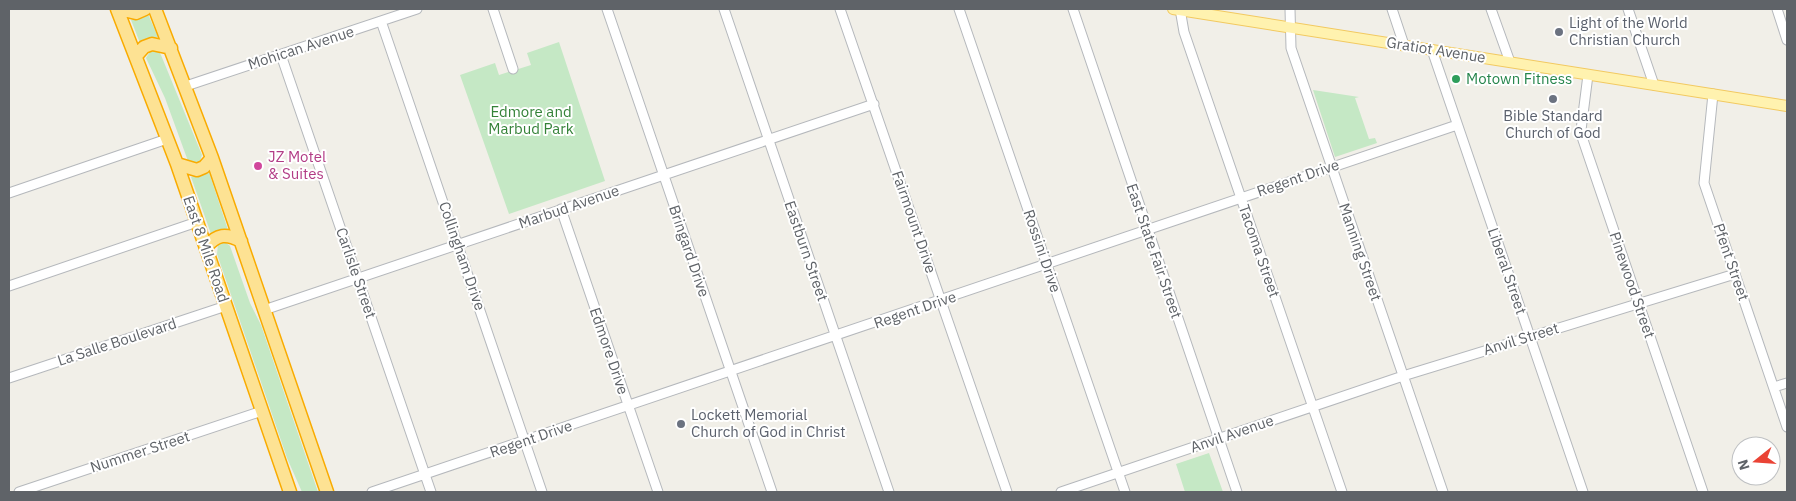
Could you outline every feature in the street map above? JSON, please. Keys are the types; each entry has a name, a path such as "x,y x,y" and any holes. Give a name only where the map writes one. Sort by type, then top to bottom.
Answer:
{"highway":[{"path":"118,9 136,13 144,9"},
{"name":"East 8 Mile Road","path":"118,9 177,164 290,492"},
{"path":"155,9 212,158 327,492"},
{"path":"136,56 144,47 152,44 171,48"},
{"path":"177,164 196,170 204,167 212,158"},
{"path":"206,247 214,238 222,235 241,241"}],"main road":[{"name":"Gratiot Avenue","path":"1178,9 1787,106"}],"street":[{"name":"Mohican Avenue","path":"186,86 417,9"},
{"path":"493,9 513,69"},
{"name":"Bringard Drive","path":"607,9 772,492"},
{"name":"Eastburn Street","path":"724,9 889,492"},
{"name":"Fairmount Drive","path":"840,9 1007,492"},
{"name":"Rossini Drive","path":"960,9 1125,492"},
{"name":"East State Fair Street","path":"1073,9 1146,229 1237,492"},
{"name":"Tacoma Street","path":"1178,9 1184,32 1342,492"},
{"name":"Manning Street","path":"1290,9 1290,48 1443,492"},
{"path":"1392,9 1404,45"},
{"path":"1491,9 1510,62"},
{"path":"1628,9 1654,85"},
{"path":"1777,9 1787,40"},
{"name":"Collingham Drive","path":"382,21 542,492"},
{"name":"Liberal Street","path":"1432,50 1583,492"},
{"name":"Carlisle Street","path":"281,55 431,492"},
{"name":"Pinewood Street","path":"1588,74 1581,130 1582,137 1703,492"},
{"name":"Pfent Street","path":"1713,94 1704,183 1787,427"},
{"name":"Marbud Avenue","path":"264,310 874,104"},
{"name":"Regent Drive","path":"372,492 425,476 524,440 628,407 941,301 1046,263 1457,125"},
{"path":"9,193 167,139"},
{"name":"Edmore Drive","path":"561,210 658,492"},
{"path":"9,286 197,222"},
{"path":"1638,303 1735,274"},
{"name":"Anvil Street","path":"1403,376 1638,303"},
{"name":"La Salle Boulevard","path":"9,378 226,306"},
{"name":"Anvil Avenue","path":"1061,492 1403,376"},
{"path":"1774,387 1787,383"},
{"name":"Nummer Street","path":"19,492 262,411"}],"green space":[{"path":"148,14 158,37 140,43 131,20"},
{"name":"Edmore and Marbud Park","path":"559,42 605,181 509,214 460,75 495,63 499,75 531,65 527,53"},
{"path":"151,50 159,52 161,55 202,155 199,164 188,161 165,98 146,58"},
{"path":"1313,90 1359,97 1355,98 1369,139 1375,138 1377,143 1335,157"},
{"path":"209,172 228,230 211,234 191,177"},
{"path":"225,242 230,246 250,303 261,325 318,492 302,492 287,458 217,254 218,244"},
{"path":"1209,453 1223,492 1185,492 1176,464"}],"place":[{"name":"Light of the World Christian Church","path":"1559,32"},
{"name":"Motown Fitness","path":"1456,79"},
{"name":"Bible Standard Church of God","path":"1553,99"},
{"name":"JZ Motel & Suites","path":"258,166"},
{"name":"Lockett Memorial Church of God in Christ","path":"681,424"}]}
